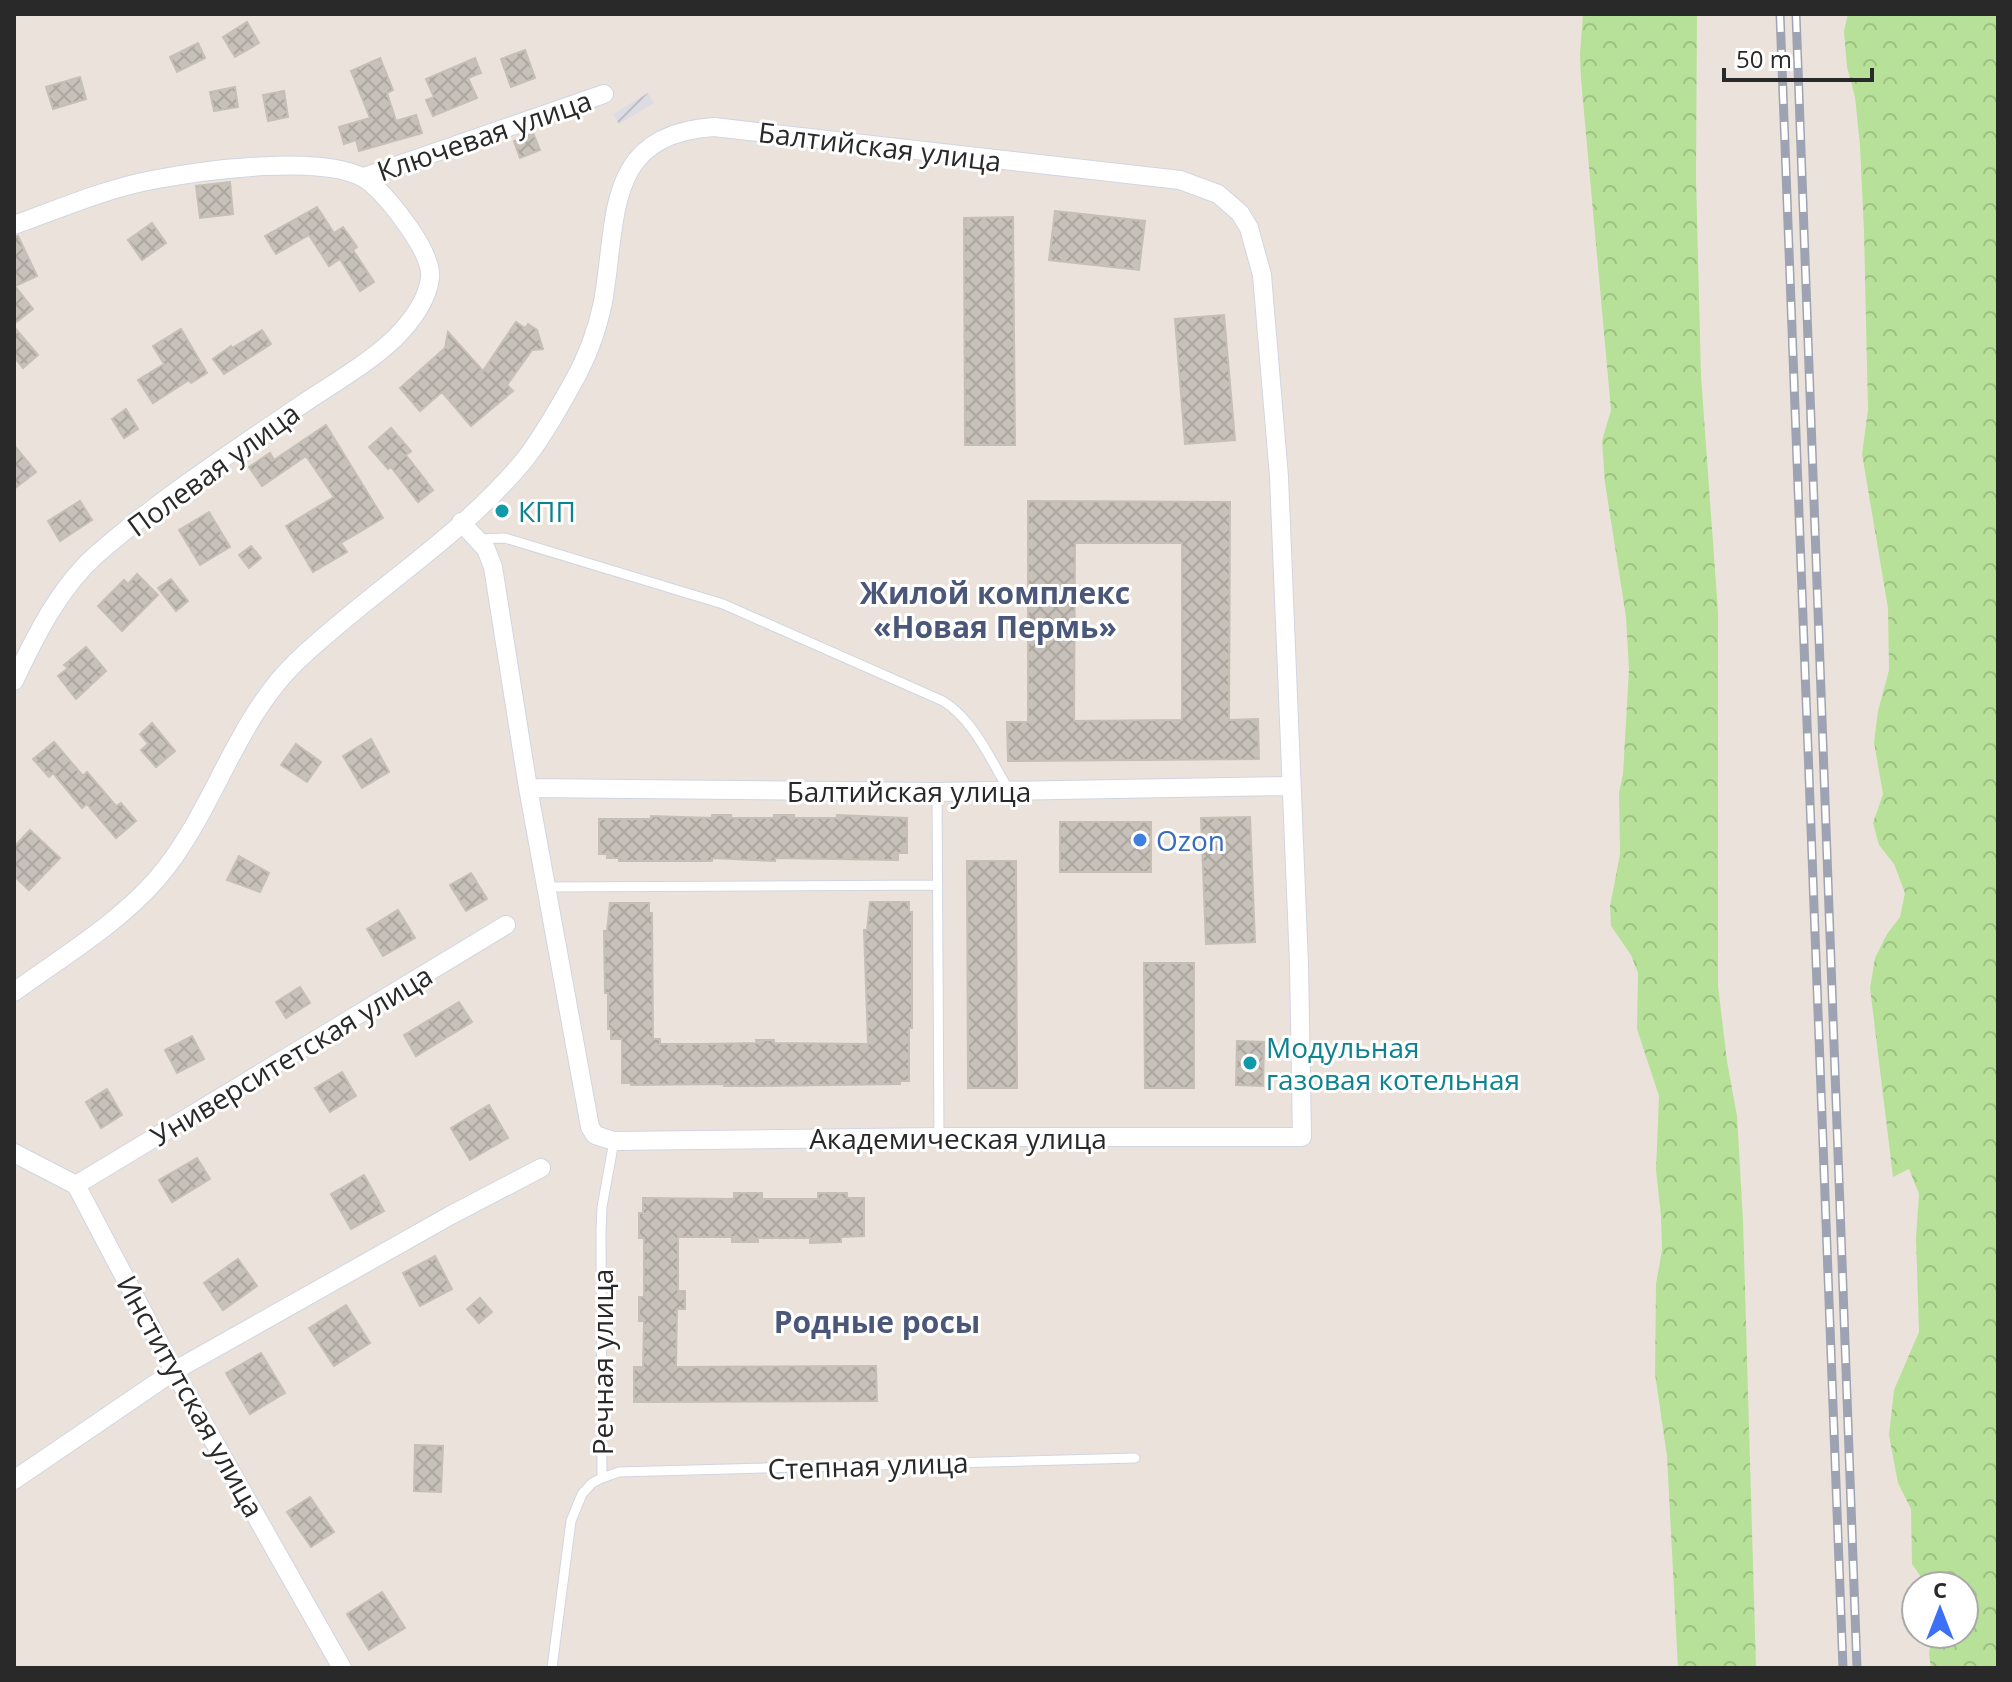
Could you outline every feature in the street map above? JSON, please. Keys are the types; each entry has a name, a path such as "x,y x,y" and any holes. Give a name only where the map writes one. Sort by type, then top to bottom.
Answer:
{"street":[{"name":"Ключевая улица","path":"364,177 604,94"},
{"name":"Балтийская улица","path":"14,992 118,916 157,879 187,834 265,698 295,663 461,522 525,458 571,385 597,329 615,213 625,178 634,162 645,149 674,132 714,127 1180,180 1218,194 1240,213 1249,228 1262,275 1279,477 1299,964 1302,1137"},
{"name":"Ключевая улица","path":"14,225 150,180 214,171 315,165 364,177 387,200 418,241 428,261 430,277"},
{"name":"Полевая улица","path":"14,681 58,601 95,556 192,480 377,353 413,318 424,298 430,277"},
{"path":"461,522 479,539 493,567 528,788 590,1127 595,1135 614,1141"},
{"name":"Балтийская улица","path":"528,788 1010,792 1290,786"},
{"name":"Университетская улица","path":"76,1185 506,925"},
{"name":"Академическая улица","path":"614,1141 1302,1137"},
{"path":"14,1153 76,1185"},
{"path":"14,1480 174,1371 451,1215 541,1168"},
{"name":"Институтская улица","path":"76,1185 174,1371 342,1668"}],"lane":[{"path":"479,539 505,538 723,604 943,701 955,708 969,724 1010,792"},
{"path":"937,792 939,1137"},
{"path":"547,887 938,885"},
{"name":"Речная улица","path":"552,1668 571,1521 582,1494 602,1478 601,1219 614,1141"},
{"name":"Степная улица","path":"602,1478 619,1472 1135,1458"}],"shaded area":[{"path":"648,93 654,103 619,124 613,114"}],"green space":[{"path":"1583,14 1697,14 1696,177 1701,376 1718,612 1718,986 1737,1116 1743,1220 1756,1668 1678,1668 1667,1456 1655,1374 1656,1284 1662,1250 1656,1170 1659,1096 1637,1029 1638,973 1631,955 1611,926 1610,906 1620,854 1619,793 1623,774 1629,669 1626,617 1605,483 1602,441 1611,410 1581,79"},
{"path":"1848,14 1998,14 1998,1668 1931,1668 1930,1650 1980,1650 1980,1570 1916,1570 1912,1564 1911,1509 1898,1483 1889,1435 1894,1390 1919,1332 1916,1238 1919,1194 1909,1169 1893,1177 1870,988 1875,958 1900,917 1905,893 1894,864 1879,845 1873,823 1883,794 1874,742 1878,711 1889,670 1888,608 1862,454 1868,410 1864,232 1860,146 1844,31"}],"building":[{"path":"247,22 259,43 235,57 223,37"},
{"path":"198,43 205,58 177,72 170,57"},
{"path":"525,50 535,78 511,87 501,59"},
{"path":"380,58 393,90 387,93 396,121 416,115 422,133 359,151 356,140 344,144 339,127 370,118 351,71"},
{"path":"475,58 481,73 468,78 477,98 433,116 426,100 434,97 426,79"},
{"path":"80,77 86,99 53,109 46,87"},
{"path":"235,87 238,107 214,111 210,92"},
{"path":"284,91 288,117 268,121 263,95"},
{"path":"533,133 540,150 520,158 514,141"},
{"path":"230,182 233,214 200,218 196,186"},
{"path":"317,207 334,233 343,227 357,247 353,250 374,282 360,291 340,259 329,266 309,235 276,254 265,236"},
{"path":"1055,211 1145,221 1139,270 1049,260"},
{"path":"1013,217 1015,445 965,445 964,218"},
{"path":"152,223 166,243 142,260 128,240"},
{"path":"18,236 37,276 15,286 33,309 14,324 14,237"},
{"path":"1224,315 1235,440 1185,444 1175,319"},
{"path":"516,322 525,328 528,324 537,330 543,349 532,350 507,385 513,391 471,426 442,392 420,411 400,388 445,348 448,332 483,371"},
{"path":"14,327 38,355 23,368 14,357"},
{"path":"181,329 207,373 191,383 189,380 153,403 138,380 164,364 153,346"},
{"path":"262,330 271,344 224,374 213,359"},
{"path":"126,409 138,429 124,438 112,419"},
{"path":"326,425 383,518 341,543 347,552 313,572 286,526 334,497 306,456 262,486 249,467 270,453 274,460"},
{"path":"391,428 411,451 406,455 433,490 418,502 391,467 388,469 369,447"},
{"path":"14,445 36,472 14,489"},
{"path":"80,501 92,520 60,541 48,521"},
{"path":"1028,501 1230,502 1229,720 1258,719 1259,759 1008,761 1007,722 1028,722","holes":["1075,543 1182,543 1182,720 1074,721"]},
{"path":"209,512 230,547 200,565 179,530"},
{"path":"251,546 261,558 249,568 239,555"},
{"path":"137,574 158,595 122,631 98,606 124,580 128,584"},
{"path":"171,579 188,601 176,611 158,588"},
{"path":"86,647 106,671 76,699 58,676 68,668 64,665"},
{"path":"152,723 175,751 156,767 141,750 148,744 140,734"},
{"path":"371,739 389,772 362,788 343,756"},
{"path":"54,742 83,776 87,772 116,806 121,803 136,821 116,838 87,804 82,808 53,773 49,777 33,759"},
{"path":"296,744 321,762 307,782 281,765"},
{"path":"712,815 731,815 731,818 794,815 794,818 837,818 837,815 907,818 907,853 898,853 898,860 775,858 775,861 712,858 712,861 619,861 619,858 599,854 599,819 651,819 651,816 712,818"},
{"path":"1250,817 1255,942 1206,944 1201,818"},
{"path":"1060,822 1151,822 1151,872 1060,872"},
{"path":"30,830 60,858 29,890 14,876 14,847"},
{"path":"239,856 269,873 260,892 227,880"},
{"path":"967,861 1016,861 1017,1088 968,1088"},
{"path":"471,873 487,899 466,911 450,885"},
{"path":"870,902 909,902 909,912 912,912 909,1081 900,1081 900,1084 757,1086 622,1083 622,1039 611,1039 608,993 605,993 604,931 607,931 610,903 649,903 649,913 652,913 653,1039 660,1039 660,1044 757,1043 756,1040 774,1040 774,1043 868,1044 864,930 867,930"},
{"path":"398,910 415,938 383,956 367,929"},
{"path":"1144,963 1194,963 1194,1088 1145,1088"},
{"path":"300,987 310,1003 286,1018 276,1002"},
{"path":"459,1002 472,1022 416,1056 404,1035"},
{"path":"192,1036 204,1059 177,1073 165,1050"},
{"name":"Модульная газовая котельная","path":"1237,1041 1264,1042 1263,1086 1236,1085"},
{"path":"342,1072 356,1096 330,1112 315,1088"},
{"path":"107,1089 122,1115 101,1128 86,1102"},
{"path":"489,1105 508,1138 470,1160 451,1128"},
{"path":"197,1158 210,1179 172,1202 159,1180"},
{"path":"364,1175 384,1211 351,1229 331,1194"},
{"path":"734,1193 762,1193 762,1199 818,1199 818,1193 847,1193 847,1198 864,1198 864,1236 841,1237 841,1242 810,1243 810,1238 758,1238 758,1242 732,1242 732,1237 678,1237 678,1291 685,1291 685,1309 677,1309 676,1367 876,1366 877,1401 634,1402 634,1367 643,1367 644,1321 639,1321 639,1297 644,1297 644,1238 639,1238 639,1213 643,1213 643,1198 734,1199"},
{"path":"435,1256 452,1289 420,1306 403,1273"},
{"path":"238,1259 257,1286 223,1310 204,1283"},
{"path":"480,1298 492,1312 479,1323 467,1309"},
{"path":"346,1305 370,1343 334,1366 309,1328"},
{"path":"261,1353 285,1393 250,1414 226,1373"},
{"path":"415,1445 443,1446 441,1492 414,1491"},
{"path":"310,1497 334,1532 311,1547 287,1512"},
{"path":"382,1592 405,1628 369,1650 347,1614"}],"railway":[{"path":"1780,14 1843,1668"},
{"path":"1796,14 1857,1668"}],"place":[{"name":"КПП","path":"502,511"},
{"name":"Ozon","path":"1140,840"},
{"name":"Модульная газовая котельная","path":"1250,1063"}],"district":[{"name":"Жилой комплекс «Новая Пермь»","path":"995,609"},
{"name":"Родные росы","path":"877,1321"}]}
